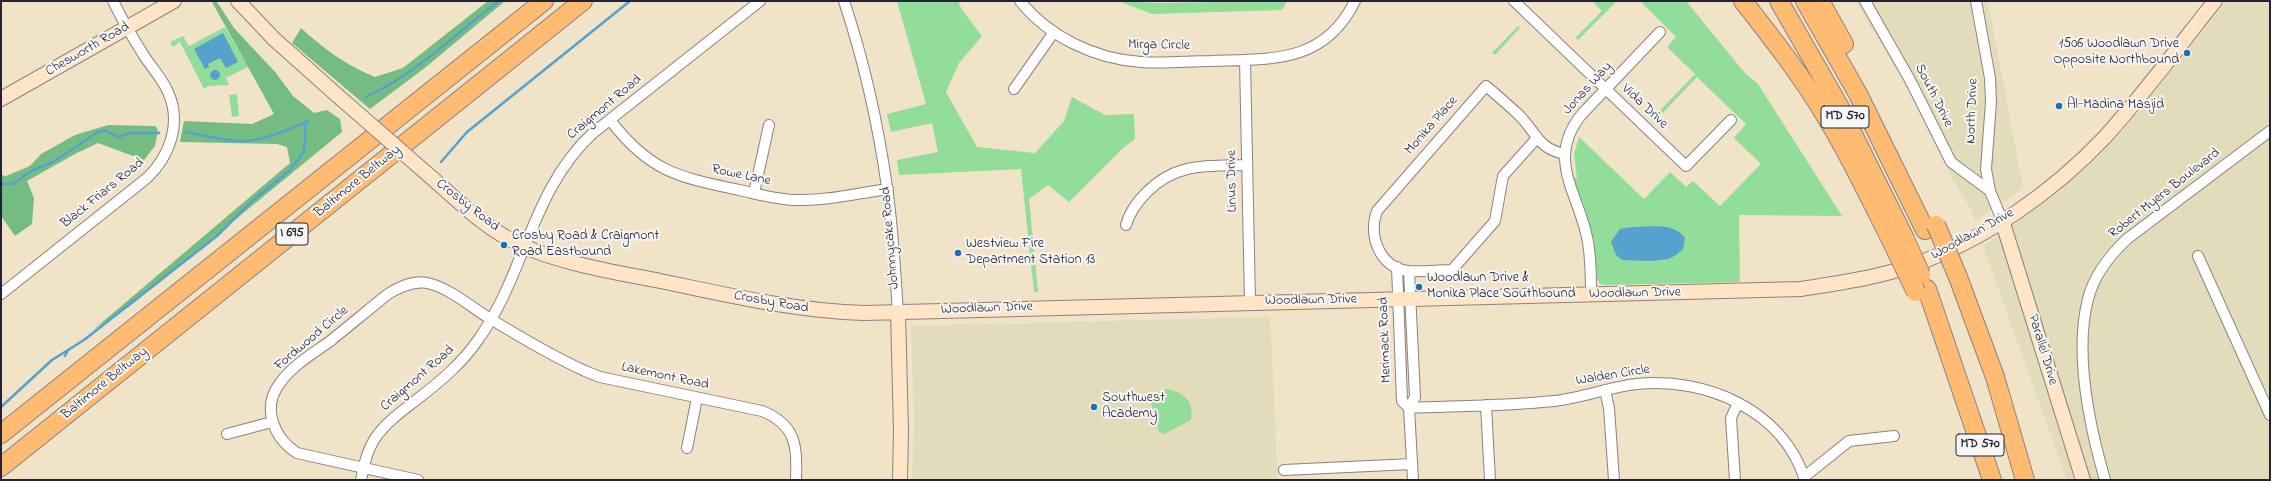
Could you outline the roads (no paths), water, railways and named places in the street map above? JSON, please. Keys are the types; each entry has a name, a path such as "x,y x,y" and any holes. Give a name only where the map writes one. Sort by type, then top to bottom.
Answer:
{"highway":[{"name":"Baltimore Beltway","path":"1,434 544,1"},
{"name":"Baltimore Beltway","path":"1,467 583,1"},
{"path":"1743,1 1794,68 1825,115 1898,239"},
{"name":"MD 570","path":"1779,1 1843,113 1922,290 1969,410 1992,480"},
{"name":"MD 570","path":"1805,1 1931,227 1953,279 2020,480"},
{"path":"1820,1 1898,146 1931,227"},
{"path":"1953,279 1995,377 2025,480"}],"main road":[{"name":"Chesworth Road","path":"1,99 174,1"},
{"name":"Crosby Road","path":"238,1 274,39 475,216 512,240 560,258 594,267 788,307 825,312 898,312"},
{"name":"Woodlawn Drive","path":"898,312 1250,302 1754,291 1801,288 1843,283 1912,266 1936,256 1969,240 2002,220 2060,179 2105,136 2216,1"},
{"name":"Parallel Drive","path":"2002,220 2083,480"},
{"name":"Johnnycake Road","path":"898,312 901,431 900,480"}],"street":[{"name":"Black Friars Road","path":"1,294 147,178 164,159 172,137 174,115 172,104 161,80 127,28 113,1"},
{"name":"Craigmont Road","path":"361,480 372,444 383,428 455,368 468,354 492,320 559,172 580,145 760,1"},
{"name":"Johnnycake Road","path":"844,1 872,106 888,189 898,312"},
{"name":"Mirga Circle","path":"1020,1 1036,18 1054,32 1084,48 1123,60 1142,62 1244,60 1287,57 1313,46 1337,27 1355,1"},
{"name":"Vida Drive","path":"1514,1 1686,166 1731,120"},
{"name":"South Drive","path":"1865,1 1910,80 1951,162 1990,191"},
{"name":"North Drive","path":"1976,1 1990,78 1986,169 1990,191 2002,220"},
{"path":"1014,89 1054,32"},
{"name":"Jonas Way","path":"1591,294 1587,236 1565,170 1566,143 1573,124 1660,32"},
{"name":"Linus Drive","path":"1244,60 1250,302"},
{"name":"Monika Place","path":"1403,269 1382,256 1376,245 1373,227 1377,211 1486,86 1520,116 1537,138 1548,149 1565,154"},
{"name":"Rowe Lane","path":"610,120 636,150 661,168 688,179 783,199 807,200 888,189"},
{"path":"754,193 769,125"},
{"name":"Robert Myers Boulevard","path":"2105,480 2095,444 2084,367 2085,316 2088,300 2097,276 2108,258 2127,239 2270,131"},
{"path":"1403,269 1452,270 1495,221 1503,176 1537,138"},
{"path":"1126,225 1131,211 1141,198 1160,180 1172,174 1196,166 1247,165"},
{"path":"2198,256 2270,415"},
{"name":"Merimack Road","path":"1403,269 1404,299 1415,397 1409,408 1413,480"},
{"name":"Fordwood Circle","path":"418,480 297,453 280,439 272,422 271,404 274,393 287,374 398,288 419,282 431,284 492,320"},
{"name":"Lakemont Road","path":"492,320 585,371 600,377 762,411 781,421 788,428 796,446 796,480"},
{"name":"Walden Circle","path":"1409,408 1555,401 1637,384 1670,384 1701,389 1738,403 1761,416 1777,431 1793,454 1804,478"},
{"path":"1605,390 1609,408 1614,480"},
{"path":"687,448 697,398"},
{"path":"1735,480 1732,418 1738,403"},
{"path":"1486,405 1490,480"},
{"path":"227,434 272,422"},
{"path":"1804,478 1849,441 1894,436"},
{"path":"1284,470 1412,464"}],"water":[{"path":"223,33 238,62 226,68 220,58 208,64 209,67 205,69 194,49"},
{"path":"215,70 220,75 215,80 210,75"},
{"path":"1662,226 1675,230 1685,238 1683,249 1669,259 1651,261 1622,260 1616,255 1611,242 1620,229"}],"waterway":[{"path":"366,97 402,77 435,53 499,1"},
{"path":"441,162 467,132 630,1"},
{"path":"186,132 225,140 247,141 274,135 309,121"},
{"path":"1,407 52,360 84,340 217,236 249,204 290,170 303,153 305,142 305,122"},
{"path":"1,184 13,184 31,171 53,162 98,132 105,130 119,137 129,133 159,133"},
{"path":"65,356 68,350"}],"place":[{"name":"1506 Woodlawn Drive Opposite Northbound","path":"2187,53"},
{"name":"Al-Madina Masjid","path":"2059,106"},
{"name":"Crosby Road & Craigmont Road Eastbound","path":"504,245"},
{"name":"Westview Fire Department Station 13","path":"958,253"},
{"name":"Woodlawn Drive & Monika Place Southbound","path":"1419,287"},
{"name":"Southwest Academy","path":"1094,407"}]}
